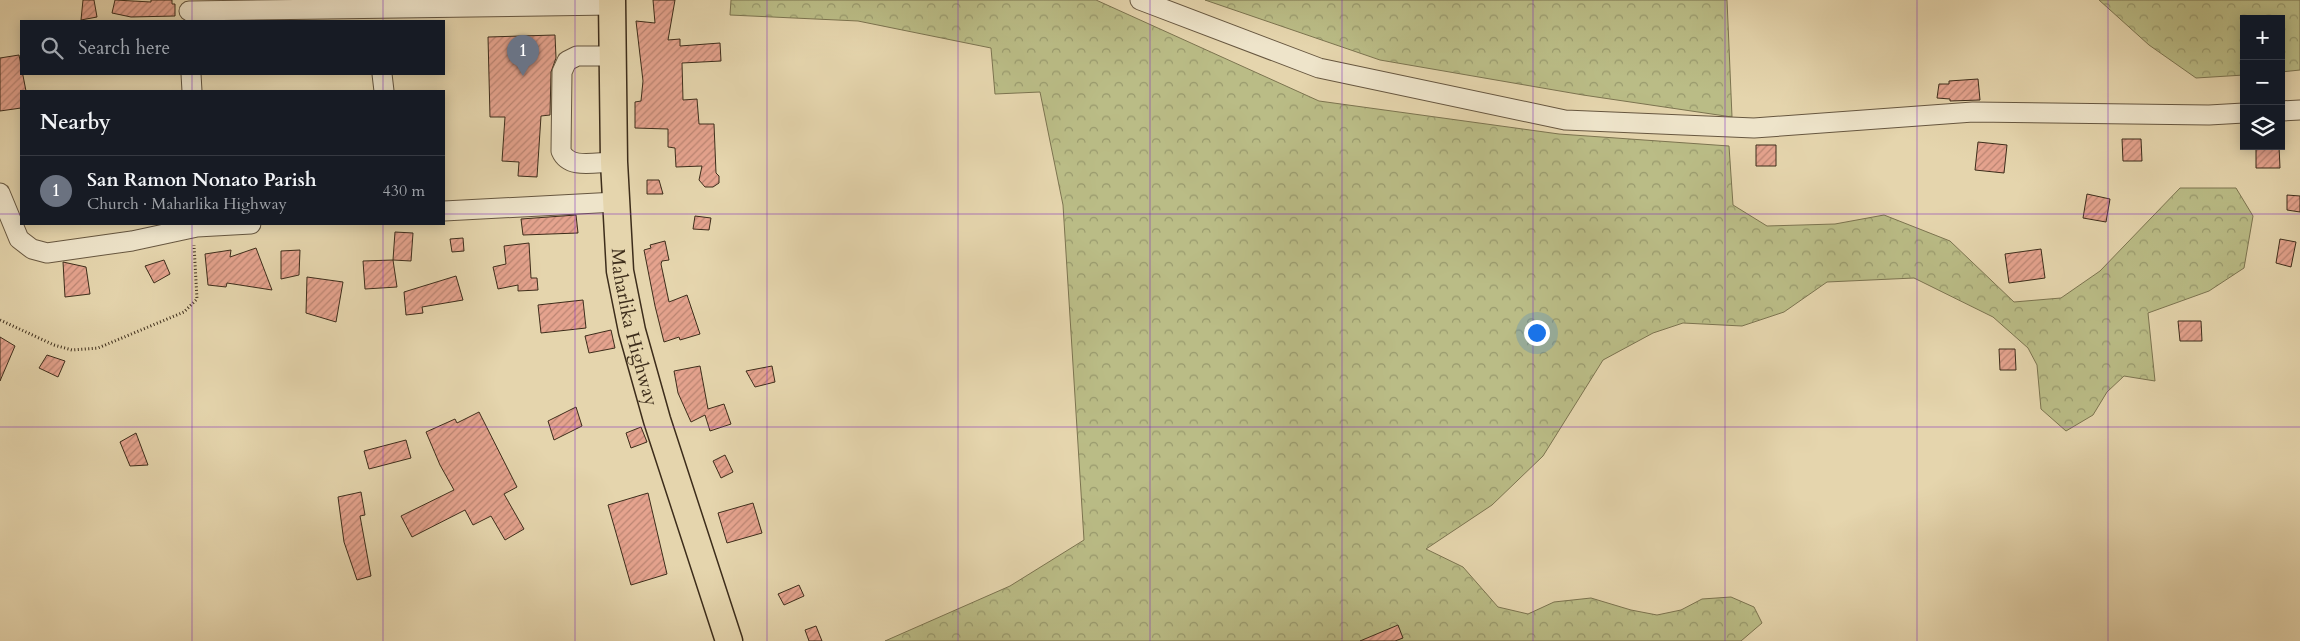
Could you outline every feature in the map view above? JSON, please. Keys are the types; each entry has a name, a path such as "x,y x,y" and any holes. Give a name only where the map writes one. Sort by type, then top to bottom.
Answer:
{"highway":[{"name":"Maharlika Highway","path":"612,2 614,162 620,271 632,331 657,420 729,641"}],"street":[{"path":"1140,0 1320,68 1565,120 1754,128 1973,112 2209,115 2240,113"},
{"path":"189,11 375,15 612,2"},
{"path":"612,56 577,56 567,61 562,72 561,151 564,157 573,163 614,162"},
{"path":"191,75 192,90"},
{"path":"382,75 384,90"},
{"path":"2285,112 2300,110"},
{"path":"0,193 19,239 32,249 47,253 132,241 197,226 224,225"},
{"path":"445,211 616,202"}],"path":[{"path":"0,320 54,345 72,350 98,348 184,312 197,299 193,250 197,226"}],"green space":[{"path":"731,0 1096,0 1319,101 1559,134 1729,146 1733,205 1767,226 1835,224 1884,215 1950,241 2014,302 2061,298 2100,271 2180,188 2236,188 2253,216 2244,268 2209,291 2148,313 2155,381 2124,376 2107,392 2093,415 2066,431 2041,409 2037,365 2028,348 1993,317 1914,278 1827,282 1784,312 1742,326 1683,323 1653,333 1603,360 1543,456 1492,505 1426,549 1463,567 1498,607 1528,614 1554,602 1591,598 1631,610 1657,615 1681,610 1702,599 1731,597 1754,607 1762,623 1741,641 885,641 1010,586 1084,540 1063,205 1040,92 995,94 991,48 858,21 730,15"},
{"path":"1205,0 1727,0 1732,117 1583,95 1380,60"},
{"path":"2099,0 2300,0 2300,70 2285,72 2285,15 2240,15 2240,75 2196,78 2149,45"}],"building":[{"path":"83,0 94,0 97,17 81,20"},
{"path":"115,0 151,2 151,0 172,0 172,4 175,4 175,16 131,17 112,13"},
{"path":"653,0 675,0 668,40 680,39 680,46 720,43 721,61 682,63 683,100 697,99 699,124 714,124 716,173 719,176 719,183 713,187 705,187 699,180 702,166 676,167 675,148 668,147 668,129 635,128 635,102 641,101 643,81 636,21 655,23"},
{"path":"555,35 556,58 551,72 550,115 541,116 537,177 518,176 519,162 502,161 505,117 490,117 488,37"},
{"path":"19,55 20,75 23,75 26,90 20,90 20,108 0,111 0,58"},
{"path":"1978,79 1980,100 1950,101 1950,99 1937,98 1939,84 1949,84 1949,81"},
{"path":"2122,139 2141,139 2142,161 2123,161"},
{"path":"1978,142 2007,145 2004,173 1975,170"},
{"path":"1756,145 1776,145 1776,166 1756,166"},
{"path":"2256,150 2279,150 2280,168 2256,168"},
{"path":"647,180 659,180 663,194 647,194"},
{"path":"2087,194 2110,199 2106,222 2083,218"},
{"path":"2287,195 2300,196 2300,212 2287,210"},
{"path":"576,215 578,233 523,235 521,219"},
{"path":"695,216 711,218 709,230 693,229"},
{"path":"395,232 413,233 411,261 393,260"},
{"path":"463,238 464,251 452,252 450,239"},
{"path":"2280,239 2296,242 2291,267 2276,263"},
{"path":"665,241 669,260 662,261 661,264 669,302 687,295 700,334 680,340 679,337 664,342 644,250 651,248 650,245"},
{"path":"529,243 531,278 537,278 538,290 518,291 518,285 498,289 493,267 506,264 504,246"},
{"path":"256,248 272,290 227,283 226,287 208,285 205,254 231,250 230,257"},
{"path":"2041,249 2045,278 2009,283 2005,254"},
{"path":"300,250 299,275 281,279 281,251"},
{"path":"164,260 170,274 154,283 145,266"},
{"path":"393,260 397,287 365,289 363,261"},
{"path":"63,262 86,267 90,294 65,297"},
{"path":"456,276 463,300 422,307 423,313 406,315 404,292"},
{"path":"307,277 343,282 336,322 306,313"},
{"path":"583,300 586,328 541,333 538,305"},
{"path":"2178,321 2201,321 2202,341 2180,341"},
{"path":"611,330 615,348 589,353 585,336"},
{"path":"0,337 15,346 0,381"},
{"path":"1999,349 2015,349 2016,370 2000,370"},
{"path":"47,355 65,361 58,377 39,368"},
{"path":"700,366 708,409 724,404 731,424 710,431 705,415 691,422 678,393 674,371"},
{"path":"772,366 775,382 755,387 746,371"},
{"path":"576,407 582,426 554,440 548,421"},
{"path":"479,412 517,487 504,494 524,529 505,540 491,516 473,525 465,510 412,537 401,516 454,490 440,465 426,432 455,419 457,423"},
{"path":"641,427 647,442 631,448 626,433"},
{"path":"136,433 148,465 130,466 120,442"},
{"path":"406,440 411,458 369,469 364,451"},
{"path":"725,455 733,472 721,478 713,461"},
{"path":"361,492 365,515 360,516 371,576 357,580 344,542 338,497"},
{"path":"648,493 667,574 631,585 608,505"},
{"path":"753,503 762,533 727,543 718,513"},
{"path":"799,585 804,596 784,605 778,594"},
{"path":"1398,625 1403,638 1395,641 1360,641"},
{"path":"816,626 822,641 809,641 805,630"}],"place":[{"name":"San Ramon Nonato Parish","path":"523,76"}]}
